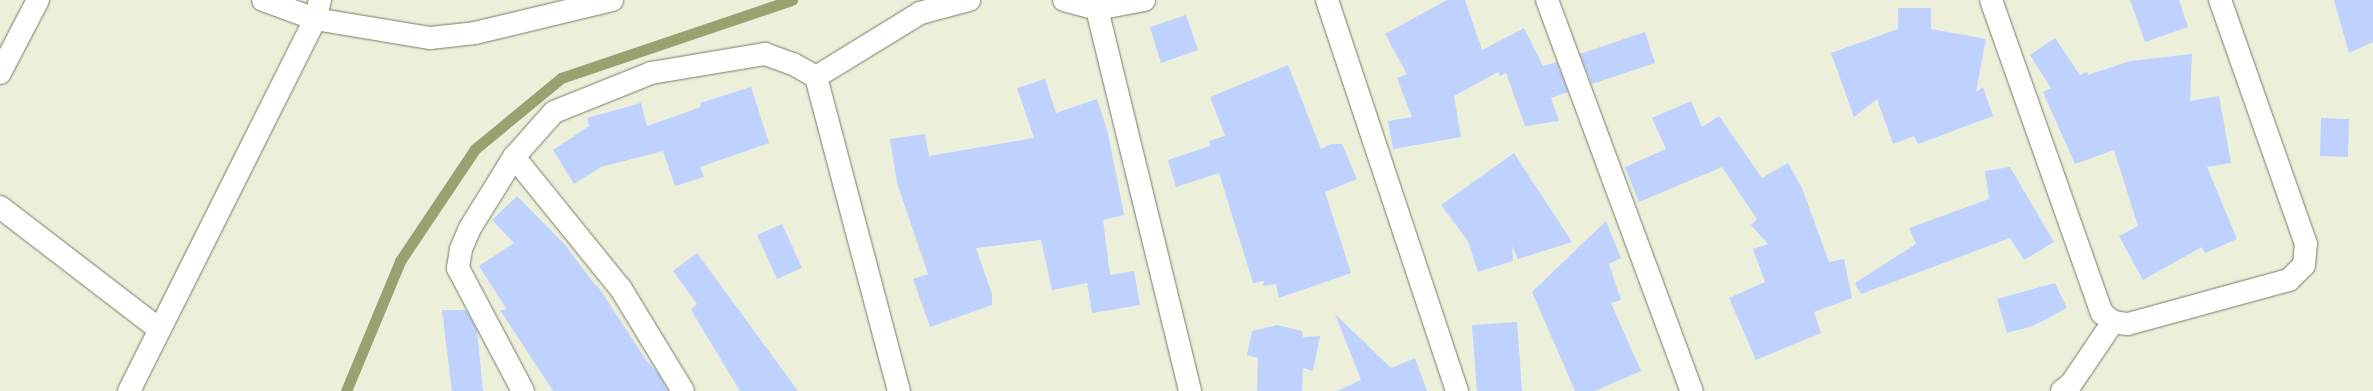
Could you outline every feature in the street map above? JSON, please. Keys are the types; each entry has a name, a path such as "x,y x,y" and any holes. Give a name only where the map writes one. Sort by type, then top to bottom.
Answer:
{"street":[{"path":"0,73 38,0"},
{"path":"263,0 318,9 430,38 475,33 612,0"},
{"path":"816,76 920,13 969,0"},
{"path":"1064,0 1097,9 1144,0"},
{"path":"1327,0 1457,391"},
{"path":"1547,0 1692,391"},
{"path":"1991,0 2102,314 2113,322 2128,324 2289,280 2304,265 2306,244 2220,0"},
{"path":"129,391 318,9"},
{"path":"1097,9 1190,391"},
{"path":"523,391 458,268 461,249 470,228 514,157 554,112 651,73 765,54 793,64 816,76 899,391"},
{"path":"514,157 621,289 683,391"},
{"path":"0,207 159,329"},
{"path":"2062,391 2071,384 2113,322"}],"building":[{"path":"1447,0 1465,0 1482,50 1524,28 1543,66 1557,62 1568,92 1551,98 1559,121 1525,126 1506,73 1500,76 1498,72 1454,96 1461,137 1393,149 1388,121 1412,117 1397,78 1407,74 1385,34"},
{"path":"2130,0 2179,0 2188,27 2145,42"},
{"path":"2334,0 2373,0 2373,42 2349,53"},
{"path":"1898,8 1931,8 1931,29 1986,39 1976,92 1983,87 1993,116 1918,144 1914,136 1893,144 1877,99 1854,117 1831,53 1898,29"},
{"path":"1186,15 1198,50 1161,63 1150,27"},
{"path":"1645,32 1655,63 1592,84 1580,54"},
{"path":"2055,38 2080,75 2087,72 2088,75 2130,61 2192,54 2190,101 2219,96 2231,163 2207,167 2237,239 2205,253 2202,247 2143,280 2119,236 2138,226 2114,150 2075,164 2043,92 2051,88 2030,55"},
{"path":"1288,65 1321,149 1331,144 1342,144 1357,179 1325,192 1351,273 1279,298 1276,284 1263,286 1264,281 1253,283 1219,173 1176,187 1168,160 1210,146 1209,141 1225,136 1210,97"},
{"path":"1045,79 1056,113 1097,99 1108,133 1124,215 1103,220 1110,275 1134,271 1140,305 1092,313 1087,283 1052,290 1041,240 976,248 992,294 992,305 930,327 913,279 928,274 897,183 890,139 925,134 929,156 1034,138 1017,88"},
{"path":"751,87 769,143 700,167 704,177 675,186 663,151 601,167 574,184 553,150 589,126 587,118 641,103 647,126 701,107 700,103"},
{"path":"1691,101 1702,127 1719,116 1762,178 1788,163 1802,188 1829,262 1844,259 1852,298 1814,312 1821,333 1756,360 1729,298 1765,282 1753,249 1768,244 1751,225 1757,219 1722,167 1639,202 1625,167 1666,149 1652,118"},
{"path":"2321,118 2349,119 2348,157 2320,156"},
{"path":"1514,153 1572,242 1518,259 1512,246 1513,261 1478,272 1468,241 1441,205"},
{"path":"2010,167 2054,242 2024,260 2010,238 1861,294 1855,283 1916,244 1909,228 1989,199 1985,171"},
{"path":"517,196 566,246 596,286 597,285 646,360 658,373 668,391 553,391 500,310 507,310 479,266 514,243 492,220"},
{"path":"1606,221 1621,258 1609,264 1621,300 1611,303 1641,371 1595,391 1575,391 1532,292"},
{"path":"782,224 802,268 777,279 757,235"},
{"path":"697,253 798,391 740,391 691,310 697,304 673,271"},
{"path":"2055,283 2067,308 2033,326 2007,333 1997,299"},
{"path":"442,310 466,310 477,330 483,391 452,391"},
{"path":"1335,314 1391,368 1415,358 1427,391 1337,391 1361,380"},
{"path":"1517,322 1522,391 1477,391 1472,325"},
{"path":"1277,325 1302,331 1303,337 1320,336 1313,371 1303,368 1302,391 1257,391 1258,358 1247,355 1252,331"}],"waterway":[{"path":"346,391 400,261 475,149 561,78 792,0"}]}
